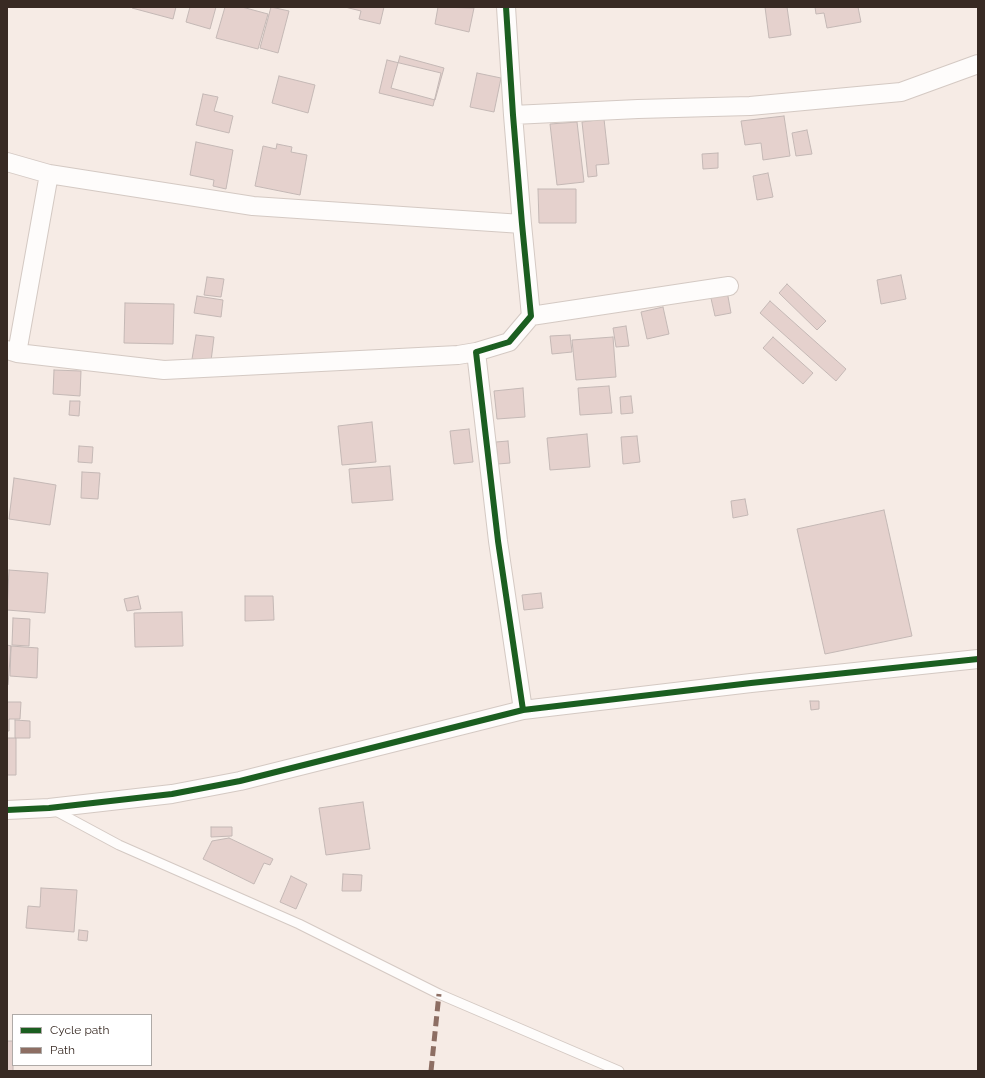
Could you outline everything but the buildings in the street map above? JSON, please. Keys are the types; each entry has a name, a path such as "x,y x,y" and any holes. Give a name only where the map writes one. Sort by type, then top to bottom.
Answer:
{"street":[{"path":"506,7 513,115 531,316"},
{"path":"513,115 638,109 750,106 901,92 978,64"},
{"path":"7,162 48,174 253,206 522,224"},
{"path":"48,174 12,352 164,370 458,355 476,352 509,342 531,316 729,286"},
{"path":"476,352 498,541 523,710"},
{"path":"7,810 49,808 172,794 240,781 523,710 751,683 978,659"}],"lane":[{"path":"49,808 119,845 299,924 439,994 619,1071"}],"marked path":[{"path":"431,1071 439,994"}],"cycle path":[{"path":"506,7 513,115 531,316 509,342 476,352 498,541 523,710"},
{"path":"7,810 49,808 172,794 240,781 523,710 751,683 978,659"}]}
